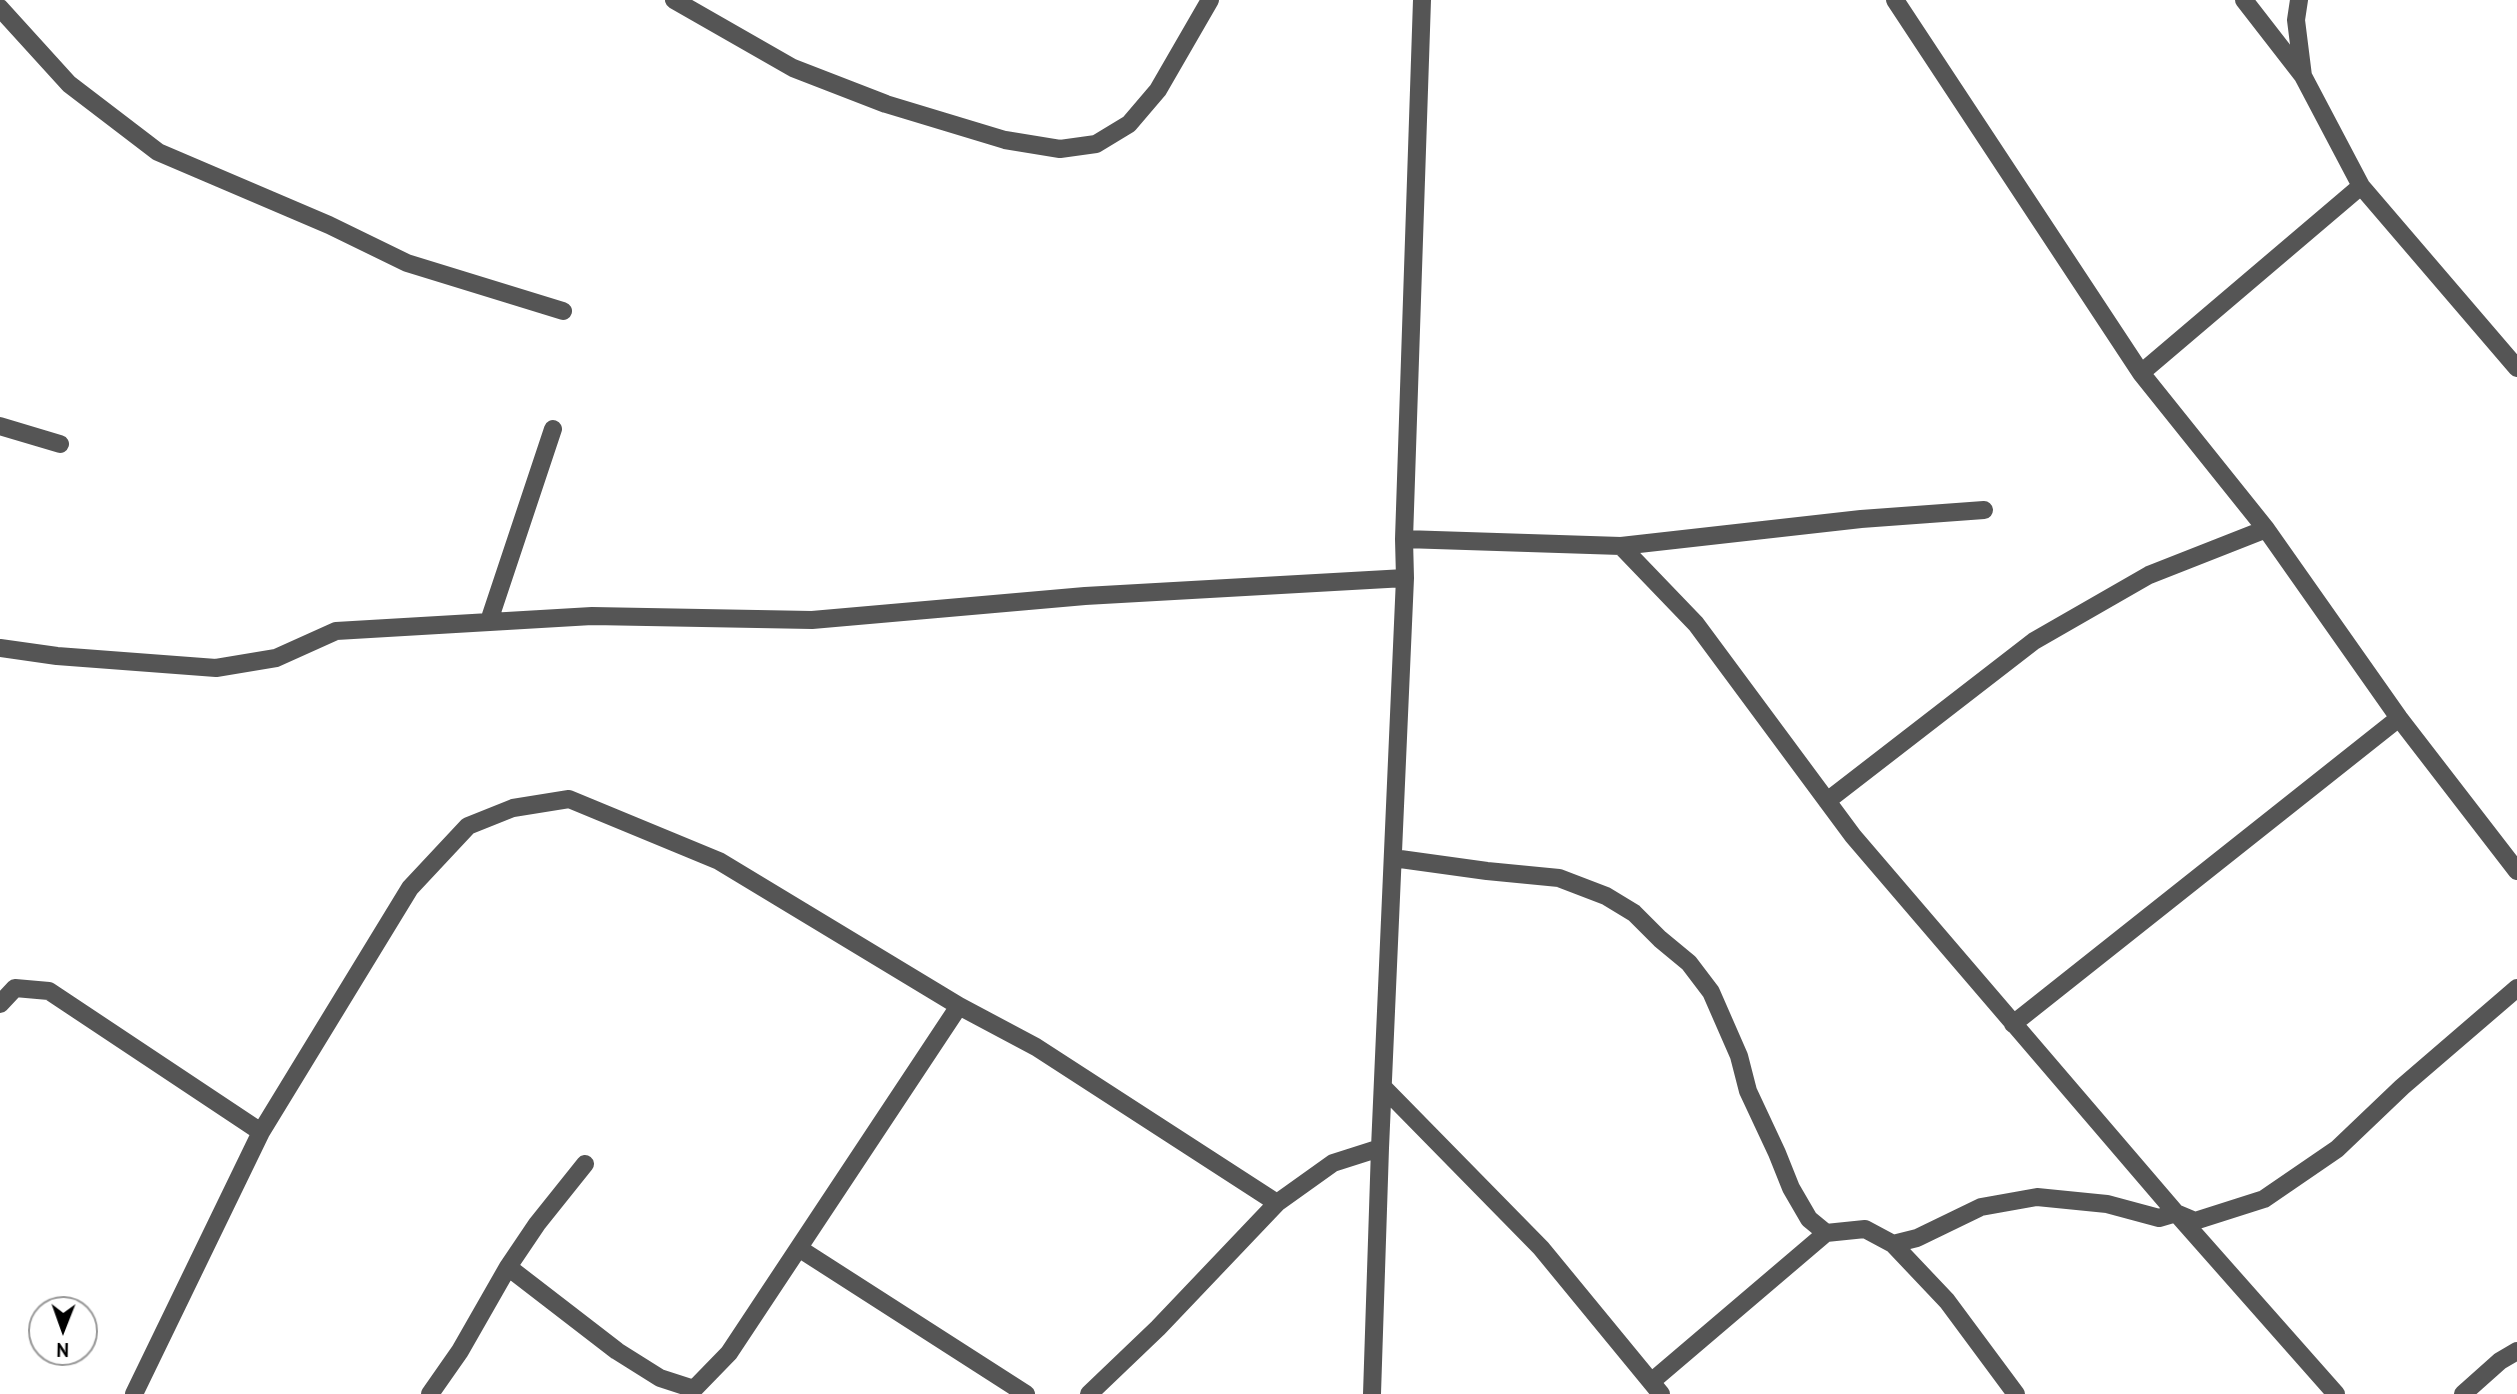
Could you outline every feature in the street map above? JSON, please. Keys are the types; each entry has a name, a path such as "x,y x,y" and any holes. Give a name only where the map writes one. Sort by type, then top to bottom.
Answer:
{"street":[{"path":"674,0 793,68 886,104 1005,140 1060,149 1096,144 1129,124 1158,90 1210,0"},
{"path":"1372,1394 1405,578 1404,539 1422,0"},
{"path":"1895,0 2141,373 2266,529 2399,718 2517,872"},
{"path":"2244,0 2303,76 2361,187 2517,368"},
{"path":"2299,0 2296,20 2303,76"},
{"path":"0,8 69,84 159,152 329,225 407,263 563,311"},
{"path":"2141,373 2361,187"},
{"path":"0,426 60,444"},
{"path":"489,621 553,429"},
{"path":"1404,539 1621,546 1861,519 1984,510"},
{"path":"1827,801 2034,641 2149,575 2266,529"},
{"path":"1621,546 1696,624 1853,836 2176,1213 2336,1394"},
{"path":"0,648 57,656 216,668 276,658 336,631 592,616 812,620 1085,596 1405,578"},
{"path":"2013,1024 2399,718"},
{"path":"134,1394 261,1132 410,888 468,826 513,808 569,799 708,856 959,1006 1036,1047 1277,1203"},
{"path":"1393,858 1487,872 1559,878 1606,896 1634,913 1689,963 1711,992 1739,1056 1748,1091 1791,1188 1809,1219 1826,1233"},
{"path":"0,1004 15,988 49,990 261,1132"},
{"path":"1893,1244 1917,1238 1981,1207 2037,1197 2127,1207 2159,1218 2176,1213 2195,1221 2264,1199 2294,1181 2337,1149 2402,1087 2517,988"},
{"path":"508,1267 617,1350 660,1378 693,1392 729,1353 959,1006"},
{"path":"1383,1087 1541,1248 1656,1388 1826,1233 1865,1229 1893,1244 1947,1301 2016,1394"},
{"path":"1089,1394 1195,1290 1277,1203 1333,1163 1380,1148"},
{"path":"430,1394 460,1351 508,1267 537,1224 585,1164"},
{"path":"800,1248 1026,1394"},
{"path":"2463,1394 2500,1361 2517,1351"}]}
